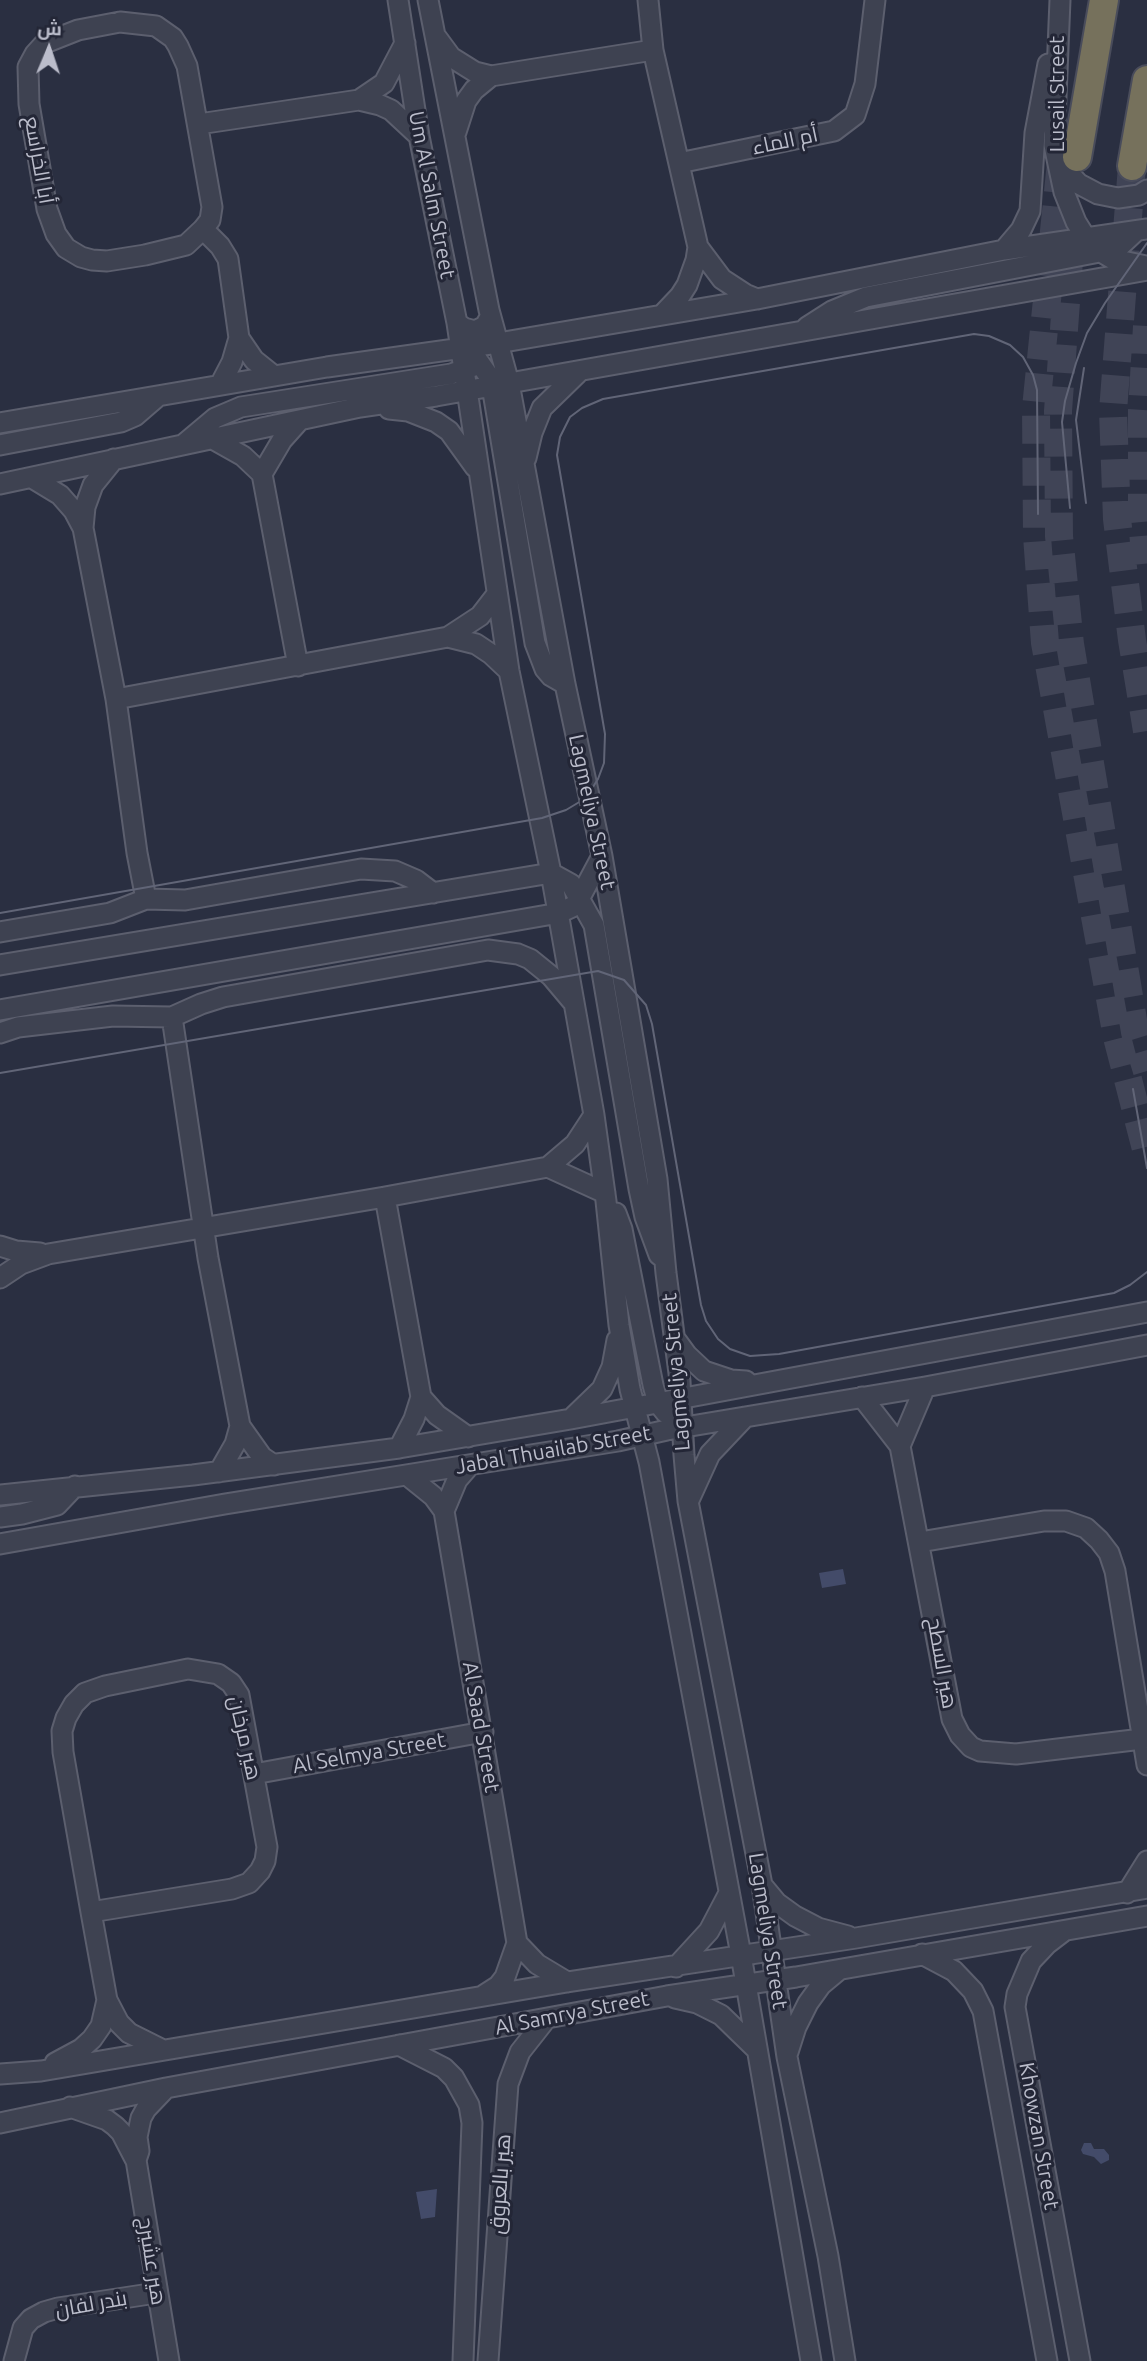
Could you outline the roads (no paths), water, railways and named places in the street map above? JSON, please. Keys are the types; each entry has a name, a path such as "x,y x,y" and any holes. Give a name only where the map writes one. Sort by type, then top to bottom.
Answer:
{"highway":[{"path":"1065,141 1085,0"},
{"name":"Lusail Street","path":"1065,141 1104,0"},
{"path":"1132,166 1147,80"}],"street":[{"name":"Um Al Salm Street","path":"398,0 419,136 460,348"},
{"name":"Um Al Salm Street","path":"428,0 490,317 498,343 501,385"},
{"path":"648,0 653,50 698,247 722,279 757,299"},
{"name":"أم الماء","path":"679,163 834,131 855,115 865,84 875,0"},
{"name":"Lusail Street","path":"1060,0 1058,22 1065,141 1064,192 1084,237 1100,253 1147,268"},
{"name":"أبا الخراسع","path":"120,22 156,26 173,38 187,66 199,124 212,207 209,220 203,229 186,245 107,261 81,257 66,248 56,234 47,209 29,104 28,67 45,43 61,35 120,22"},
{"path":"1004,250 1021,230 1030,211 1039,106 1058,22"},
{"path":"433,34 451,57 468,69 491,76 653,50"},
{"path":"359,100 384,83 405,43"},
{"path":"454,139 460,112 466,101 474,90 491,76"},
{"path":"199,124 359,100 391,110 419,136"},
{"path":"1065,141 1065,169 1079,184 1098,194 1118,198 1139,195 1147,190"},
{"path":"0,423 757,299 1004,250 1144,227"},
{"path":"800,332 832,311 884,292 1100,253 1121,245 1144,227"},
{"path":"203,229 220,246 228,259 239,338 232,362 220,385"},
{"path":"662,315 687,285 698,247"},
{"path":"184,444 215,418 241,407 470,374 501,385 1147,268"},
{"path":"457,323 475,331 485,326 490,317"},
{"path":"239,338 254,360 274,376"},
{"path":"0,484 360,407 470,374 498,343"},
{"path":"460,348 474,355 470,374"},
{"path":"524,466 541,408 580,370"},
{"name":"Lagmeliya Street","path":"470,374 478,470 509,671 559,913 594,1115 606,1197 619,1325 633,1407 649,1462 741,1955 811,2361"},
{"path":"501,385 535,643 545,669 565,684"},
{"name":"Lagmeliya Street","path":"501,385 524,466 565,684 602,856 657,1179 682,1398 675,1429 684,1455 688,1501 762,1885 787,2057 828,2256 845,2361"},
{"path":"0,446 121,422 135,415 158,396"},
{"path":"360,407 408,411 425,416 449,431 478,470"},
{"path":"262,474 278,446 299,421"},
{"path":"211,438 243,456 262,474 298,666"},
{"path":"114,459 93,485 85,507 83,528 116,699 146,899"},
{"path":"32,478 60,495 74,511 83,528"},
{"path":"116,699 447,637 480,616 497,594"},
{"path":"447,637 476,645 491,654 509,671"},
{"path":"0,1010 559,913 572,907 581,897 602,856"},
{"path":"0,932 110,913 146,899 185,900 373,868 405,875 433,893"},
{"path":"0,965 551,873 571,884 581,897 594,925 639,1189 651,1234 666,1273"},
{"path":"62,922 67,953"},
{"path":"0,1033 18,1027 126,1015 172,1017 223,997 488,950 518,954 530,960 551,975 573,1003"},
{"path":"172,1017 204,1228 240,1426 262,1457 274,1465"},
{"path":"0,1278 21,1264 48,1254 548,1167 575,1144 594,1115"},
{"path":"548,1167 606,1197 614,1210 622,1230 653,1385 659,1403 675,1429"},
{"path":"385,1197 421,1397 414,1419 399,1448"},
{"path":"0,1246 16,1251 48,1254"},
{"name":"Jabal Thuailab Street","path":"2,1494 219,1472 399,1448 659,1403 1147,1312"},
{"path":"571,1419 593,1400 607,1380 619,1325"},
{"path":"676,1340 704,1371 731,1380 771,1382"},
{"name":"Jabal Thuailab Street","path":"0,1544 925,1387 1147,1345"},
{"path":"1113,1352 1147,1358"},
{"path":"900,1446 925,1387"},
{"path":"421,1397 438,1415 468,1437"},
{"name":"هير السطح","path":"862,1397 900,1446 951,1719 960,1735 971,1747 980,1751 1016,1754 1142,1739"},
{"path":"633,1407 675,1429"},
{"path":"688,1501 710,1454 745,1417"},
{"path":"219,1472 235,1444 240,1426"},
{"path":"444,1511 457,1480 470,1465"},
{"path":"407,1475 433,1496 444,1511"},
{"path":"0,1517 57,1505 75,1486"},
{"name":"Al Saad Street","path":"444,1511 517,1942 505,1977 498,1986 483,1996"},
{"path":"920,1542 1044,1521 1066,1521 1086,1528 1100,1540 1109,1553 1115,1570 1147,1765"},
{"name":"هير مرخان","path":"91,1912 232,1889 249,1883 260,1871 267,1847 239,1695 231,1683 218,1674 188,1669 105,1686 85,1693 74,1704 62,1731 63,1752 91,1912 107,2000 119,2023 129,2033 163,2050"},
{"name":"Al Selmya Street","path":"254,1774 483,1732"},
{"path":"1127,1893 1147,1861"},
{"path":"762,1885 777,1903 795,1916 818,1928 856,1938"},
{"name":"Al Samrya Street","path":"0,2074 41,2071 1147,1888"},
{"path":"676,1967 709,1931 729,1893"},
{"name":"Al Samrya Street","path":"0,2123 166,2088 667,1996 839,1970 1147,1916"},
{"path":"1125,1919 1147,1927"},
{"name":"Khowzan Street","path":"1066,1929 1046,1944 1031,1961 1017,1994 1016,2007 1080,2361"},
{"path":"517,1942 537,1964 567,1982"},
{"name":"Khowzan Street","path":"922,1954 954,1971 973,1991 983,2011 1046,2361"},
{"path":"787,2057 802,2011 821,1985 839,1970"},
{"path":"667,1996 697,2003 721,2015 755,2048"},
{"name":"هير مرخان","path":"41,2071 81,2049 92,2039 101,2026 107,2000"},
{"name":"هير بالعروق","path":"488,2361 508,2084 520,2052 546,2019"},
{"name":"هير بالعروق","path":"399,2045 444,2068 454,2078 469,2105 472,2123 463,2361"},
{"name":"هير عشيرج","path":"166,2088 141,2118 136,2160 169,2361"},
{"name":"هير عشيرج","path":"70,2107 107,2120 115,2126 136,2160"},
{"name":"بندر لفان","path":"14,2361 23,2329 31,2319 44,2312 156,2293"}],"water":[{"path":"843,1569 846,1584 822,1588 819,1573"},
{"path":"1084,2143 1091,2143 1094,2149 1104,2149 1109,2160 1101,2164 1094,2157 1083,2154 1081,2150"},
{"path":"437,2189 435,2217 421,2219 416,2192"}],"tunnel":[{"path":"1065,123 1036,408 1037,536 1045,643 1117,1037 1147,1153"},
{"path":"1132,166 1113,411 1117,519 1132,640 1147,731"},
{"path":"1069,261 1058,411 1059,536 1070,644 1135,1032 1147,1071"},
{"path":"1147,326 1142,411 1142,521 1147,573"}],"tram line":[{"path":"1070,508 1062,422 1076,363 1087,333 1147,243"},
{"path":"0,913 542,818 566,810 586,798 604,763 605,734 557,455 560,437 570,417 582,408 603,399 974,334 989,336 1010,345 1023,357 1033,375 1037,390 1038,514"},
{"path":"1084,368 1076,420 1086,503"},
{"path":"0,1073 598,971 624,980 646,1005 652,1024 701,1305 706,1321 718,1339 730,1349 750,1356 779,1354 1114,1293 1147,1272"},
{"path":"1133,1089 1147,1168"}]}
